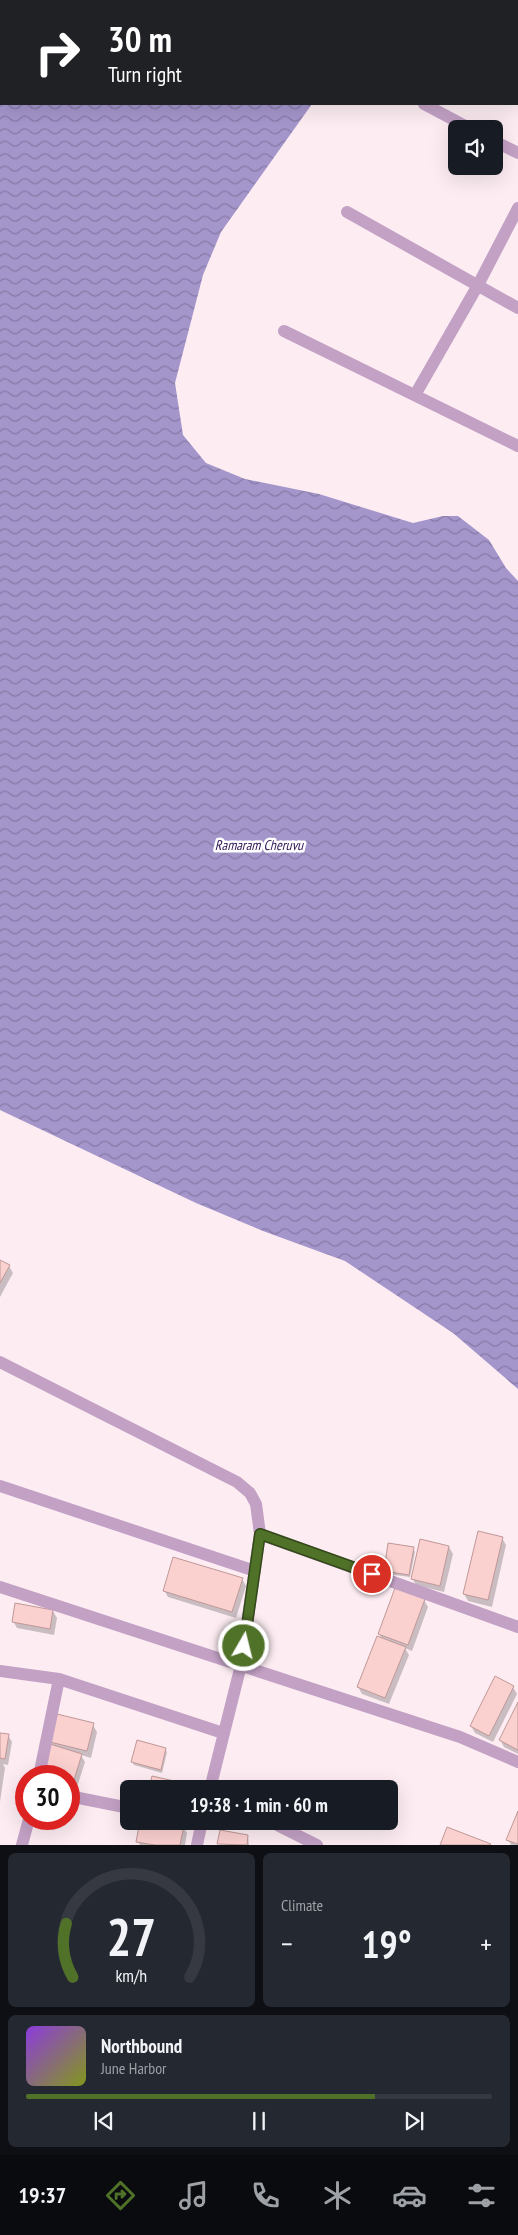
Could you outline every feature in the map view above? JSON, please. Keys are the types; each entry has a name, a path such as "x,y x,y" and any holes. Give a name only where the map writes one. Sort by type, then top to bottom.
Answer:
{"street":[{"path":"426,105 455,120"},
{"path":"503,145 518,153"},
{"path":"415,395 478,285 518,208"},
{"path":"347,212 518,308"},
{"path":"284,331 518,446"},
{"path":"0,1362 237,1482 250,1493 256,1504 260,1534 241,1664 212,1780"},
{"path":"0,1486 255,1571"},
{"path":"260,1534 518,1627"},
{"path":"0,1587 241,1664 460,1738 518,1762"},
{"path":"0,1671 59,1680 223,1733"},
{"path":"41,1765 59,1680"},
{"path":"80,1798 120,1806"},
{"path":"22,1845 26,1830"},
{"path":"197,1845 198,1830"},
{"path":"287,1830 317,1845"}],"water":[{"name":"Ramaram Cheruvu","path":"0,105 311,105 221,232 203,275 175,383 183,435 206,463 245,479 319,494 413,523 443,516 458,516 489,540 506,568 518,581 518,1389 453,1333 345,1261 263,1231 196,1203 0,1110"}],"building":[{"path":"0,1260 10,1265 0,1283"},
{"path":"478,1531 503,1537 488,1600 463,1594"},
{"path":"420,1539 449,1546 440,1586 411,1579"},
{"path":"388,1543 414,1547 409,1575 384,1571"},
{"path":"173,1557 243,1578 232,1612 163,1591"},
{"path":"395,1588 425,1599 408,1645 378,1634"},
{"path":"15,1603 53,1610 50,1629 12,1622"},
{"path":"377,1636 406,1647 385,1698 357,1687"},
{"path":"495,1676 514,1686 489,1736 470,1726"},
{"path":"518,1702 518,1750 499,1740"},
{"path":"57,1714 94,1723 87,1751 50,1742"},
{"path":"0,1733 9,1734 5,1759 0,1758"},
{"path":"137,1740 166,1748 161,1770 131,1762"},
{"path":"50,1744 82,1754 79,1765 44,1765"},
{"path":"152,1776 170,1780 151,1780"},
{"path":"518,1811 518,1844 506,1840"},
{"path":"447,1827 491,1844 440,1845"},
{"path":"138,1830 183,1830 180,1845 155,1845 136,1842"},
{"path":"220,1830 248,1835 247,1845 217,1844"}],"route":[{"path":"244,1646 260,1534 372,1574"}]}
